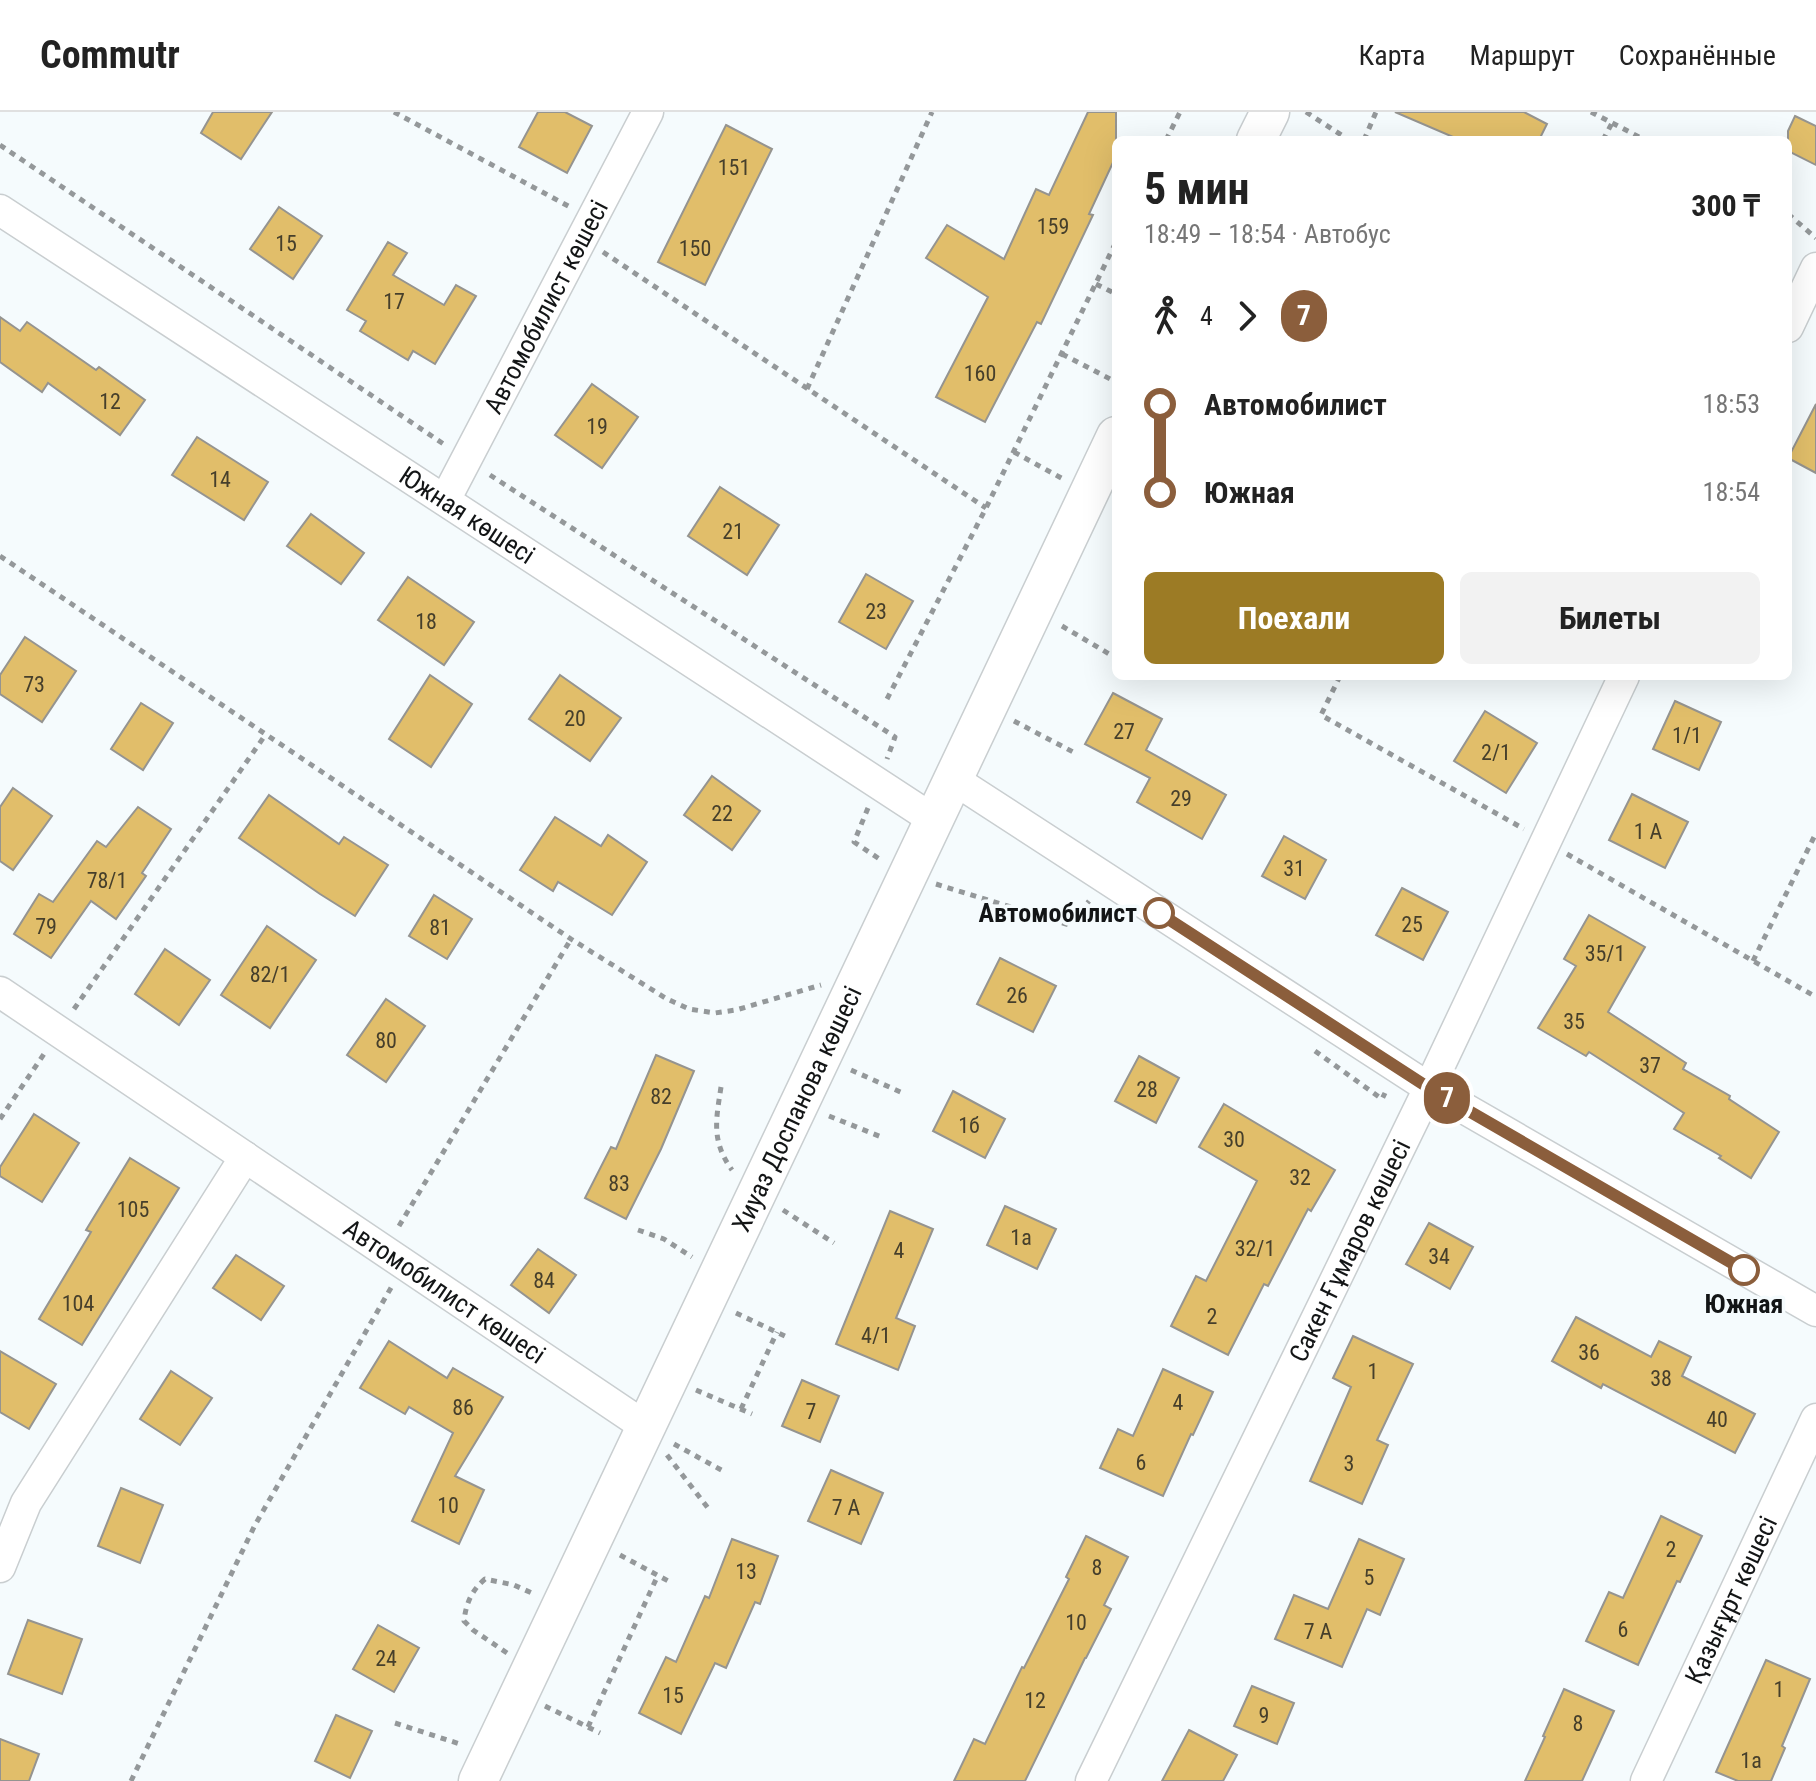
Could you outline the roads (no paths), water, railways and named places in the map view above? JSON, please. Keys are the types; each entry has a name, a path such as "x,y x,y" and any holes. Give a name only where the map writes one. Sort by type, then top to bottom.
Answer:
{"main road":[{"path":"1258,136 1270,112"},
{"name":"Хиуаз Доспанова көшесі","path":"484,1768 1112,444"}],"street":[{"name":"Автомобилист көшесі","path":"445,500 648,112"},
{"name":"Южная көшесі","path":"0,210 934,820"},
{"path":"1792,319 1816,268"},
{"name":"Сакен Ғұмаров көшесі","path":"1091,1781 1429,1088 1622,680"},
{"path":"953,779 1429,1088 1816,1311"},
{"name":"Автомобилист көшесі","path":"0,992 646,1427"},
{"path":"0,1567 26,1503 245,1157"},
{"name":"Қазығұрт көшесі","path":"1646,1781 1816,1419"}],"place":[{"name":"Автомобилист","path":"1159,913"},
{"name":"Южная","path":"1744,1270"}]}
